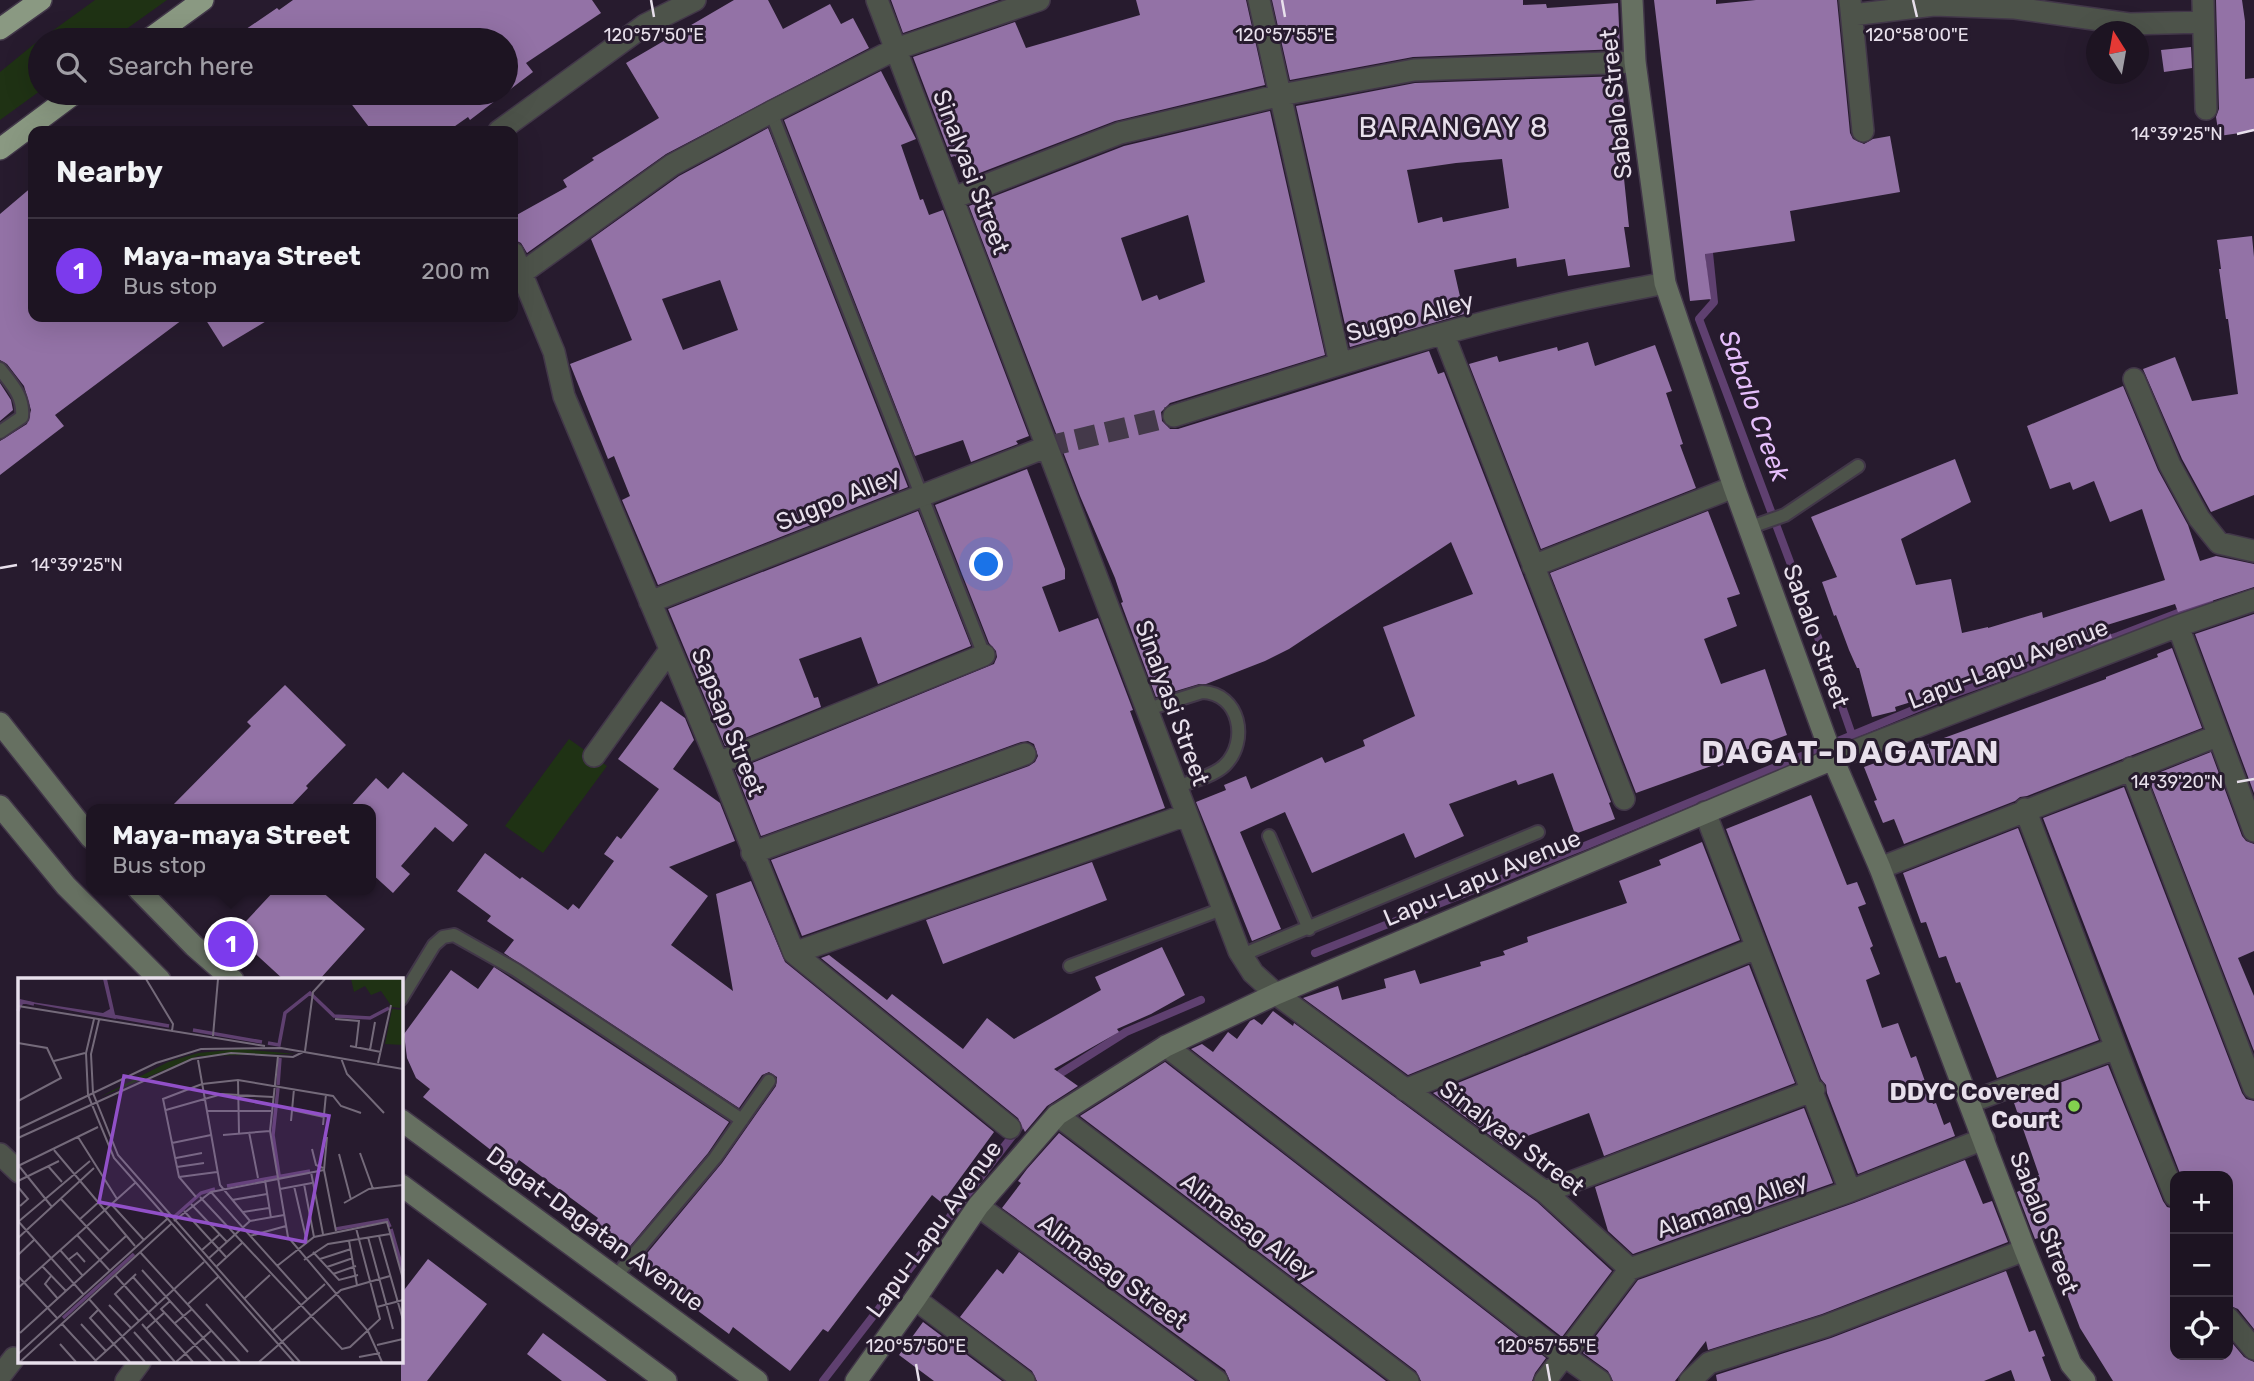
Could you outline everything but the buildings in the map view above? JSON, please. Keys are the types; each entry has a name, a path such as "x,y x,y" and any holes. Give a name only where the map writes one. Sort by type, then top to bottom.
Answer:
{"highway":[{"path":"0,29 41,0"},
{"path":"164,28 203,0"},
{"path":"31,126 59,105"},
{"path":"0,149 28,128"}],"street":[{"path":"506,126 645,25 695,0"},
{"name":"Sinalyasi Street","path":"877,0 1186,815 1242,955 1253,973 1276,994 1545,1192 1630,1269"},
{"path":"522,273 672,165 771,112 896,49 1039,0"},
{"path":"1259,0 1340,363"},
{"name":"Sabalo Street","path":"1632,0 1635,62 1665,283 1748,528 1833,759 1880,867 2071,1364 2085,1381"},
{"path":"2203,0 2206,109"},
{"path":"1863,131 1851,8 1934,5 2015,8 2129,23 2203,22"},
{"path":"953,198 1120,133 1281,96 1414,70 1635,62"},
{"name":"Sapsap Street","path":"518,264 554,352 565,396 718,763 794,954 1010,1128"},
{"name":"Sugpo Alley","path":"1174,416 1340,363 1543,308 1665,283"},
{"path":"1444,335 1624,799"},
{"path":"2134,379 2170,465 2199,518 2219,544 2254,551"},
{"name":"Sugpo Alley","path":"650,602 1046,447"},
{"path":"1533,566 1734,487"},
{"name":"Lapu-Lapu Avenue","path":"856,1381 978,1206 1056,1115 1166,1046 1276,994 1833,759 2178,626 2254,600"},
{"path":"2178,626 2254,831"},
{"path":"594,756 670,650"},
{"path":"718,763 984,655"},
{"path":"0,723 86,832"},
{"path":"1880,867 2217,736"},
{"path":"752,853 1025,754"},
{"path":"2131,768 2254,1088"},
{"path":"0,806 66,886 158,978"},
{"path":"2025,809 2170,1183"},
{"path":"1705,812 1756,948 1814,1090 1850,1191"},
{"path":"794,954 1186,815"},
{"path":"144,895 194,946 231,978"},
{"path":"1405,1090 1756,948"},
{"path":"1166,1046 1600,1381"},
{"path":"1969,1102 2116,1048"},
{"path":"1545,1192 1814,1090"},
{"name":"Alimasag Alley","path":"1056,1115 1408,1381"},
{"name":"Dagat-Dagatan Avenue","path":"402,1121 757,1381"},
{"name":"Alamang Alley","path":"1630,1269 1850,1191 1984,1139"},
{"path":"0,1154 18,1171"},
{"path":"402,1186 666,1381"},
{"name":"Alimasag Street","path":"978,1206 1217,1381"},
{"path":"1690,1381 1709,1363 1826,1326 2025,1250"},
{"path":"1545,1381 1630,1269"},
{"path":"915,1299 1024,1381"},
{"path":"2233,1324 2254,1349"},
{"path":"0,1376 14,1358"}],"lane":[{"path":"771,112 923,493 984,655"},
{"path":"0,369 20,396 23,407 22,417 0,432"},
{"path":"1748,528 1785,515 1858,466"},
{"path":"1148,709 1202,692 1210,692 1223,697 1231,706 1240,729 1234,754 1224,767 1176,787"},
{"path":"1242,955 1538,832"},
{"path":"1269,835 1308,929"},
{"path":"1070,966 1223,909"},
{"path":"402,997 434,945 443,937 454,935 516,970 742,1121"},
{"path":"615,1277 715,1158 769,1081"}],"green space":[{"path":"95,0 167,0 128,28 56,28"},
{"path":"28,49 28,100 0,120 0,72"},
{"path":"569,739 607,766 543,853 505,826"}],"waterway":[{"name":"Sabalo Creek","path":"1708,243 1714,302 1699,319 1852,735"},
{"path":"1315,953 1587,845 1942,698 2209,601"},
{"path":"1055,1081 1061,1073 1126,1032 1201,1000"},
{"path":"823,1381 1027,1117"}],"tunnel":[{"path":"1046,447 1174,416"}],"place":[{"name":"Maya-maya Street","path":"231,944"},
{"name":"DDYC Covered Court","path":"2074,1106"}],"district":[{"name":"BARANGAY 8","path":"1454,127"},
{"name":"DAGAT-DAGATAN","path":"1851,752"}]}
